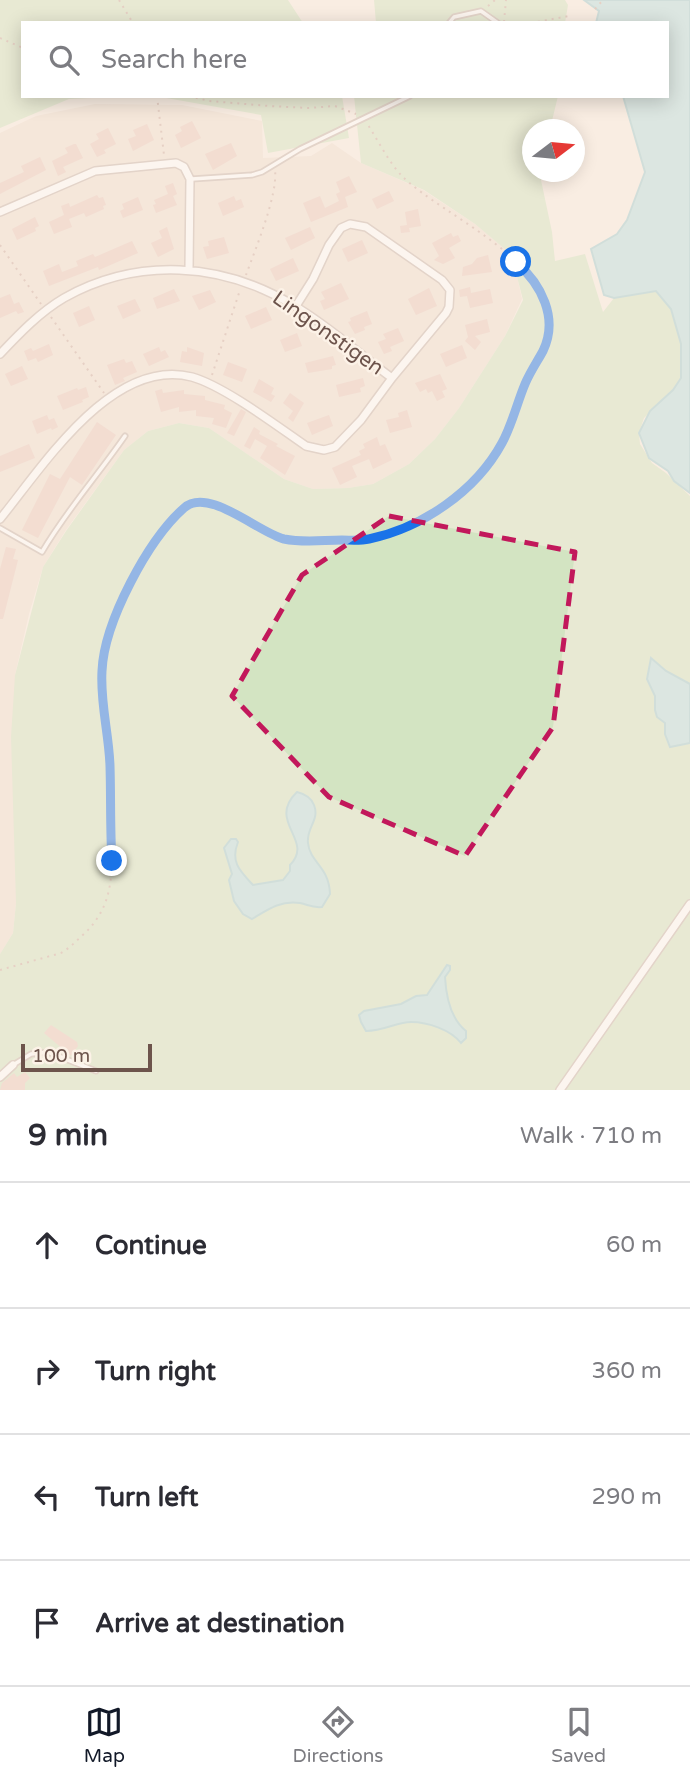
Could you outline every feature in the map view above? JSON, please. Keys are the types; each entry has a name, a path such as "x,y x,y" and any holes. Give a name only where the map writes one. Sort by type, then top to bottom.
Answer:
{"street":[{"path":"0,212 87,173 176,163 184,167 190,179 189,269"},
{"path":"0,519 33,475 95,409 128,386 148,377 190,376 208,383 306,446 324,450 335,447 361,420 446,313 450,290 442,280 366,227 350,224 341,228 329,245 313,279 296,306"},
{"name":"Lingonstigen","path":"0,354 46,310 64,298 106,279 135,272 189,269 221,274 250,283 296,306 392,378"},
{"path":"560,1090 690,904"},
{"path":"0,1077 13,1065"}],"lane":[{"path":"450,21 454,16 481,11 495,21"},
{"path":"190,179 262,172 300,149 407,98"},
{"path":"0,528 42,552 60,521 90,486 125,436"},
{"path":"13,1065 31,1054 48,1052 96,1070"}],"path":[{"path":"119,0 132,21"},
{"path":"481,11 495,0"},
{"path":"504,21 506,0"},
{"path":"595,9 603,0"},
{"path":"542,21 569,16"},
{"path":"0,38 21,47"},
{"path":"157,98 164,163"},
{"path":"0,970 68,949 95,922 108,896 113,873 110,764 102,671 105,651 113,621 133,579 184,507 193,502 206,502 285,539 310,542 366,540 401,530 454,499 484,470 502,442 528,376 544,350 550,318 534,281 489,240 430,201 401,175 364,119 335,106 269,106 197,98"},
{"path":"0,245 109,399"}],"highlighted area":[{"path":"389,516 575,552 553,727 465,856 329,797 232,696 302,575"}],"shaded area":[{"path":"95,104 182,105 262,121 263,158 311,156 332,143 361,163 423,190 475,224 512,254 522,299 505,336 459,408 435,439 409,464 373,484 313,489 284,479 209,428 179,423 148,431 124,450 66,530 43,567 29,614 15,675 16,903 13,933 0,954 0,133 36,116"}],"green space":[{"path":"0,0 288,0 302,21 21,21 21,98 91,98 69,99 0,128"},
{"path":"374,0 565,0 568,5 565,21 376,21"},
{"path":"166,98 342,98 349,138 268,153 261,115"},
{"path":"354,98 558,98 552,119 522,119 522,182 541,182 555,261 585,254 603,312 614,298 656,291 671,308 681,344 681,378 673,390 644,418 639,433 640,444 652,463 690,496 690,903 558,1090 0,1090 0,954 13,933 16,903 11,737 15,675 43,567 124,450 148,431 179,423 209,428 284,479 313,489 373,484 409,464 435,439 459,408 505,336 523,300 511,254 475,224 424,190 361,163"},
{"path":"690,906 690,1090 561,1090"}],"water":[{"path":"584,0 690,0 690,493 674,481 668,471 649,458 639,433 650,411 673,390 681,378 681,344 671,309 656,291 614,298 604,295 591,249 617,234 627,220 645,172 624,98 669,98 669,21 596,21 599,11"},
{"path":"651,658 666,671 690,684 690,743 670,747 665,734 665,723 657,717 655,696 647,679"},
{"path":"297,792 307,796 314,805 315,815 308,838 309,850 326,877 330,894 322,907 286,903 274,906 252,919 243,914 234,901 229,880 232,874 224,848 231,839 236,839 236,861 253,885 283,880 296,856 297,847 286,813"},
{"path":"447,965 450,966 445,977 448,999 453,1014 466,1031 466,1038 461,1043 445,1031 418,1022 366,1031 359,1015 364,1011 401,1004 416,996 427,995"}],"building":[{"path":"192,121 201,138 181,148 175,135 182,131 180,127"},
{"path":"147,124 154,140 133,151 128,139 136,136 133,130"},
{"path":"108,128 116,144 97,157 90,144 99,139 96,134"},
{"path":"231,143 237,156 213,170 205,154"},
{"path":"74,144 83,158 63,167 66,172 58,176 52,161 68,153 65,148"},
{"path":"40,157 46,170 0,194 0,183 24,172 21,166"},
{"path":"349,176 357,192 345,197 348,207 311,222 303,203 320,196 325,208 339,201 336,194 340,192 336,182"},
{"path":"173,183 177,194 173,196 177,205 156,213 154,200 168,194 165,186"},
{"path":"389,191 394,201 377,209 372,199"},
{"path":"97,195 99,198 103,197 106,205 103,206 104,209 86,217 84,213 69,219 72,227 54,234 49,222 64,215 61,206 69,203 70,207"},
{"path":"234,196 236,201 241,199 244,207 223,216 218,203"},
{"path":"138,197 143,210 123,218 120,211 124,209 122,204"},
{"path":"418,209 421,226 401,233 400,226 407,225 405,212"},
{"path":"35,217 39,226 35,228 36,231 17,240 12,229"},
{"path":"167,227 174,249 158,257 151,243 162,238 159,231"},
{"path":"310,227 315,238 291,250 285,238"},
{"path":"451,233 453,237 458,235 461,241 449,248 455,258 443,264 434,260 439,256 432,243"},
{"path":"224,237 229,253 207,259 203,247 209,246 208,241"},
{"path":"362,240 368,253 348,262 342,249"},
{"path":"132,241 138,253 99,270 98,267 49,286 43,271 59,264 62,272 78,266 76,261 93,254 95,257"},
{"path":"488,255 492,272 462,276 463,267"},
{"path":"293,258 299,271 276,281 270,269"},
{"path":"341,283 349,299 324,310 320,301 325,299 321,292"},
{"path":"470,287 471,293 490,289 493,303 470,308 467,296 460,297 459,290"},
{"path":"429,288 437,306 416,315 408,299"},
{"path":"174,289 180,301 157,309 153,298"},
{"path":"210,290 216,302 199,310 192,296"},
{"path":"10,294 14,304 19,302 24,312 18,314 16,311 0,318 0,298"},
{"path":"135,299 141,311 123,319 117,306"},
{"path":"89,306 95,320 79,327 73,313"},
{"path":"266,307 272,320 251,329 245,316"},
{"path":"367,311 372,324 355,334 348,322 351,321 350,318"},
{"path":"487,319 490,332 475,336 481,342 475,350 465,341 468,337 465,325"},
{"path":"398,328 404,341 390,347 392,351 384,354 378,342 386,339 383,334"},
{"path":"297,333 302,346 285,352 280,340"},
{"path":"49,344 53,355 38,362 36,358 28,361 24,351 31,348 33,351"},
{"path":"462,345 467,358 446,367 440,354"},
{"path":"159,347 161,352 165,350 169,357 149,366 143,354"},
{"path":"187,347 204,353 202,366 180,362 182,351 187,352"},
{"path":"333,356 336,365 332,366 332,369 308,373 305,363"},
{"path":"124,359 126,363 132,361 137,372 115,385 107,365"},
{"path":"228,362 247,369 242,382 223,375"},
{"path":"22,366 28,379 11,386 5,374"},
{"path":"440,374 447,389 442,391 445,397 437,401 432,391 428,393 426,389 420,392 415,383"},
{"path":"363,378 365,386 360,388 361,392 339,397 336,385"},
{"path":"259,379 274,388 271,394 275,396 271,402 253,392"},
{"path":"86,387 89,397 63,410 57,396"},
{"path":"162,389 163,393 184,390 184,394 205,396 205,400 225,405 224,409 232,413 226,428 212,424 214,418 196,416 196,410 179,412 179,407 161,412 155,391"},
{"path":"290,393 304,403 293,422 288,418 293,411 283,403"},
{"path":"241,409 246,412 234,436 227,433"},
{"path":"407,410 412,427 390,433 386,420 399,417 398,413"},
{"path":"47,415 49,420 54,418 58,427 37,434 32,421"},
{"path":"329,415 333,426 312,435 307,423"},
{"path":"97,422 116,435 82,485 70,477 38,538 22,530 50,474 60,479"},
{"path":"254,427 260,431 259,434 295,456 285,475 260,458 267,446 255,439 250,449 244,446"},
{"path":"377,437 380,446 385,444 392,460 373,469 369,459 352,466 357,477 340,485 332,468 361,455 359,451 365,448 363,444"},
{"path":"29,444 35,458 0,472 0,456"},
{"path":"6,547 16,549 13,559 18,560 3,619 0,619 0,569"},
{"path":"51,1025 77,1042 78,1046 71,1056 44,1033"},
{"path":"25,1072 30,1078 25,1083 25,1090 0,1090 2,1083 14,1073 17,1077"}],"route":[{"path":"112,861 110,764 102,671 113,621 144,560 184,507 193,502 206,502 230,511 272,535 310,542 366,540 401,530 460,495 484,470 502,442 528,376 544,350 548,335 548,309 534,281 516,262"}]}
